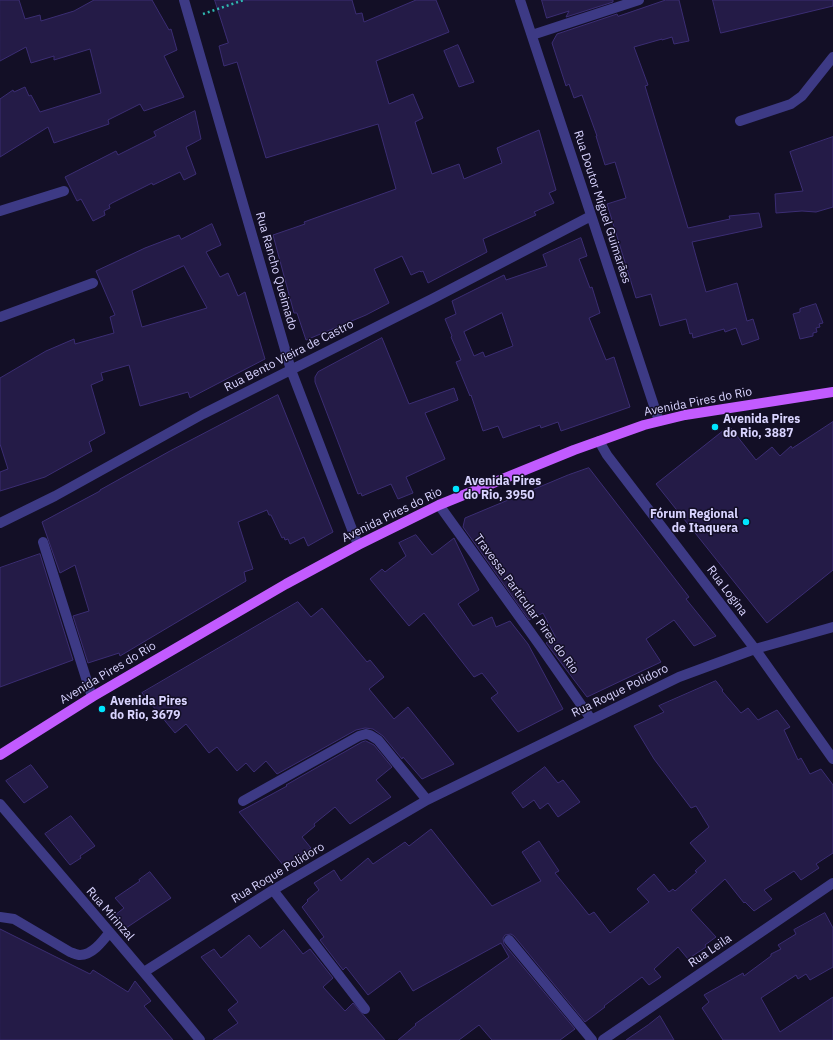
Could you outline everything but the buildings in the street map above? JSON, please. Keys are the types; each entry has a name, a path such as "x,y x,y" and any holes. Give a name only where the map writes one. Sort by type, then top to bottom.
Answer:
{"main road":[{"name":"Avenida Pires do Rio","path":"0,755 92,698 286,584 358,545 439,505 574,450 659,421 685,415 833,392"}],"street":[{"name":"Rua Rancho Queimado","path":"184,0 291,370 358,545"},
{"name":"Rua Doutor Miguel Guimarães","path":"520,0 659,421"},
{"path":"532,35 639,0"},
{"path":"740,121 792,104 802,96 833,57"},
{"path":"0,211 64,191"},
{"name":"Rua Bento Vieira de Castro","path":"0,523 55,496 203,414 591,216"},
{"path":"0,318 93,283"},
{"name":"Rua Logina","path":"599,441 612,461 755,649 833,758"},
{"name":"Travessa Particular Pires do Rio","path":"439,505 591,719"},
{"path":"43,542 92,698"},
{"name":"Rua Roque Polidoro","path":"144,972 273,890 427,800 679,677 755,649 833,627"},
{"path":"243,801 341,745 366,734 374,736 378,740 427,800"},
{"name":"Rua Mirinzal","path":"0,804 144,972 200,1040"},
{"name":"Rua Leila","path":"603,1040 833,883"},
{"path":"273,890 365,1009"},
{"path":"0,917 14,919 70,952 80,955 89,953 98,946 109,933"},
{"path":"509,940 592,1040"}],"path":[{"path":"189,18 244,0"}],"place":[{"name":"Avenida Pires do Rio, 3887","path":"715,427"},
{"name":"Avenida Pires do Rio, 3950","path":"456,489"},
{"name":"Fórum Regional de Itaquera","path":"746,522"},
{"name":"Avenida Pires do Rio, 3679","path":"102,709"}]}
